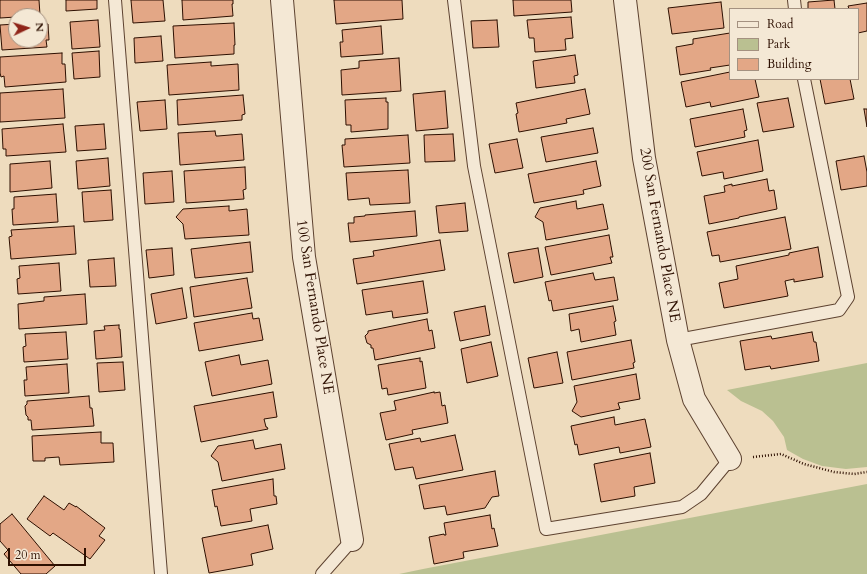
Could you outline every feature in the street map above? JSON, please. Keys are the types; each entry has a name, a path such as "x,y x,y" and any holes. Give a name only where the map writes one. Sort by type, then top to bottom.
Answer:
{"street":[{"name":"100 San Fernando Place NE","path":"282,0 304,257 352,540"},
{"name":"200 San Fernando Place NE","path":"625,0 644,158 678,340 694,399 730,459"}],"lane":[{"path":"115,0 161,574"},
{"path":"454,0 474,166 546,529 682,507 701,494 730,459"},
{"path":"678,340 839,310 848,297 804,80"},
{"path":"322,574 352,540"}],"path":[{"path":"730,459 781,454 804,464 834,472 854,474 867,472"}],"green space":[{"path":"867,363 867,467 846,469 822,466 803,459 787,450 784,437 773,421 762,411 741,401 727,390"},
{"path":"867,484 867,574 399,574 423,569"}],"building":[{"path":"0,0 39,0 40,8 8,8 8,18 0,18"},
{"path":"66,0 97,0 97,9 66,11"},
{"path":"131,0 163,0 165,21 133,23"},
{"path":"182,0 233,0 233,16 183,20"},
{"path":"334,0 402,0 403,19 336,24"},
{"path":"513,0 571,0 572,12 514,16"},
{"path":"834,0 835,8 808,8 808,2"},
{"path":"721,2 724,28 672,34 668,8"},
{"path":"867,3 867,31 859,33 859,8 849,8 848,6"},
{"path":"571,17 573,38 565,39 566,50 535,52 534,38 529,38 527,20"},
{"path":"98,20 100,47 72,49 70,22"},
{"path":"497,20 499,47 473,48 471,21"},
{"path":"234,23 234,54 175,58 173,26"},
{"path":"8,24 8,48 32,48 2,50 0,25"},
{"path":"381,26 383,54 341,57 340,42 343,42 342,30"},
{"path":"729,33 729,65 710,68 711,70 680,75 676,47 693,44 693,39"},
{"path":"161,36 163,61 135,63 134,38"},
{"path":"99,51 100,77 74,79 72,53"},
{"path":"62,53 62,64 65,64 66,82 5,87 4,76 1,77 0,73 0,57"},
{"path":"575,55 578,75 574,76 575,83 536,88 533,61"},
{"path":"399,58 401,91 342,95 341,70 359,68 359,61"},
{"path":"211,62 211,66 238,64 239,90 169,95 167,65"},
{"path":"729,72 729,80 755,80 759,97 711,107 710,102 686,107 681,82"},
{"path":"820,80 850,80 854,99 825,104"},
{"path":"63,89 65,118 0,122 0,93"},
{"path":"585,89 590,114 566,119 567,123 519,132 516,103"},
{"path":"445,91 448,128 416,131 413,94"},
{"path":"243,95 245,114 242,115 242,120 178,125 177,100"},
{"path":"386,98 386,102 388,102 388,129 351,132 351,125 346,125 345,100"},
{"path":"788,98 794,127 763,132 757,103"},
{"path":"165,100 167,129 140,131 137,102"},
{"path":"743,109 747,130 744,131 745,137 695,147 690,119"},
{"path":"864,109 867,109 867,127"},
{"path":"63,124 66,152 6,156 6,149 3,149 2,129"},
{"path":"104,124 106,149 77,151 75,126"},
{"path":"593,128 598,153 546,162 541,137"},
{"path":"215,131 216,136 242,134 244,160 180,165 178,133"},
{"path":"453,134 455,161 425,162 424,135"},
{"path":"408,135 410,163 344,167 342,145 345,145 345,139"},
{"path":"517,139 523,168 495,173 489,144"},
{"path":"758,140 763,171 724,179 723,172 702,176 697,152"},
{"path":"864,156 867,172 867,186 841,190 836,161"},
{"path":"108,158 110,186 78,189 76,161"},
{"path":"50,161 52,188 10,192 10,164"},
{"path":"596,161 601,186 583,190 584,194 534,203 528,174"},
{"path":"245,167 246,189 243,190 244,199 186,203 184,171"},
{"path":"408,170 410,203 370,205 369,198 348,200 346,173"},
{"path":"172,171 174,202 145,204 143,173"},
{"path":"767,179 769,191 774,190 777,209 709,224 704,196 725,192 724,186 732,184 732,186"},
{"path":"111,190 113,220 84,222 82,192"},
{"path":"56,194 58,222 13,225 12,209 14,209 14,197"},
{"path":"576,201 577,209 603,204 608,229 546,240 543,222 535,217 540,208"},
{"path":"465,203 468,231 439,233 436,206"},
{"path":"229,206 229,211 247,209 249,235 185,239 183,224 176,217 183,209"},
{"path":"415,211 417,236 350,242 348,223 354,223 354,217"},
{"path":"785,217 791,249 720,262 719,255 712,256 707,232"},
{"path":"74,226 76,254 11,259 9,237 12,236 11,230"},
{"path":"609,235 613,257 610,257 612,263 551,275 545,247"},
{"path":"440,240 445,270 357,284 353,259 374,256 373,251"},
{"path":"250,242 253,272 195,278 191,249"},
{"path":"818,247 823,277 794,282 794,279 785,281 788,296 724,308 719,283 738,279 736,266 789,255 789,253"},
{"path":"172,248 174,275 149,278 146,250"},
{"path":"538,248 543,277 514,283 508,253"},
{"path":"114,258 116,286 90,287 88,260"},
{"path":"59,263 61,291 18,294 17,279 20,278 19,266"},
{"path":"593,273 595,280 614,277 618,300 553,311 545,282"},
{"path":"247,278 252,308 194,317 190,287"},
{"path":"423,281 428,313 393,318 392,311 366,315 362,290"},
{"path":"182,288 187,318 156,324 151,294"},
{"path":"85,294 87,324 19,329 18,304 44,301 44,297"},
{"path":"485,306 490,335 460,341 454,312"},
{"path":"613,306 616,321 614,322 616,335 581,342 579,329 571,331 569,314"},
{"path":"252,313 253,319 259,318 263,340 199,351 194,323"},
{"path":"427,319 429,331 432,330 435,348 375,360 373,348 371,348 371,345 367,343 365,336 368,331"},
{"path":"119,325 122,357 96,359 94,331 105,330 104,326"},
{"path":"66,332 68,359 24,362 23,347 26,346 25,334"},
{"path":"812,332 814,342 816,342 819,361 771,369 770,366 745,370 740,341 771,336 772,339"},
{"path":"631,340 635,362 633,363 634,368 572,380 567,352"},
{"path":"491,342 498,376 467,383 461,349"},
{"path":"557,352 563,383 534,388 528,358"},
{"path":"239,355 241,365 268,360 272,384 212,396 205,362"},
{"path":"420,358 420,362 422,361 426,388 388,395 387,388 382,389 378,365"},
{"path":"123,362 125,390 99,392 97,363"},
{"path":"67,364 69,393 25,396 24,380 27,380 26,367"},
{"path":"636,374 640,399 618,403 620,409 581,417 572,411 577,402 574,386"},
{"path":"273,392 277,417 264,419 268,429 201,442 194,406"},
{"path":"440,392 442,406 445,405 448,423 412,430 413,434 386,440 380,413 396,410 394,401"},
{"path":"89,396 94,426 32,430 31,420 28,420 26,415 25,406 27,401"},
{"path":"614,417 615,425 645,419 651,447 620,453 619,447 579,455 571,426"},
{"path":"101,432 101,443 113,443 114,462 60,465 59,457 45,458 45,461 33,461 32,436"},
{"path":"455,435 463,470 416,479 413,467 395,470 389,444 420,438 421,442"},
{"path":"253,440 255,449 281,444 285,469 222,481 218,462 211,456 218,446"},
{"path":"650,453 655,483 634,487 635,496 601,502 594,464"},
{"path":"495,471 499,496 492,497 485,508 447,515 445,506 424,509 419,485"},
{"path":"273,479 274,496 276,496 277,504 250,509 252,521 221,526 217,506 215,507 212,490"},
{"path":"44,496 64,510 69,503 76,506 105,528 99,536 105,540 90,559 53,533 50,536 27,519"},
{"path":"12,514 55,566 46,574 21,574 4,554 8,550 0,541 0,524"},
{"path":"490,515 492,529 494,528 498,546 463,552 464,558 434,564 429,537 444,534 446,535 444,523"},
{"path":"268,525 273,549 251,554 253,565 209,573 202,538"}]}
